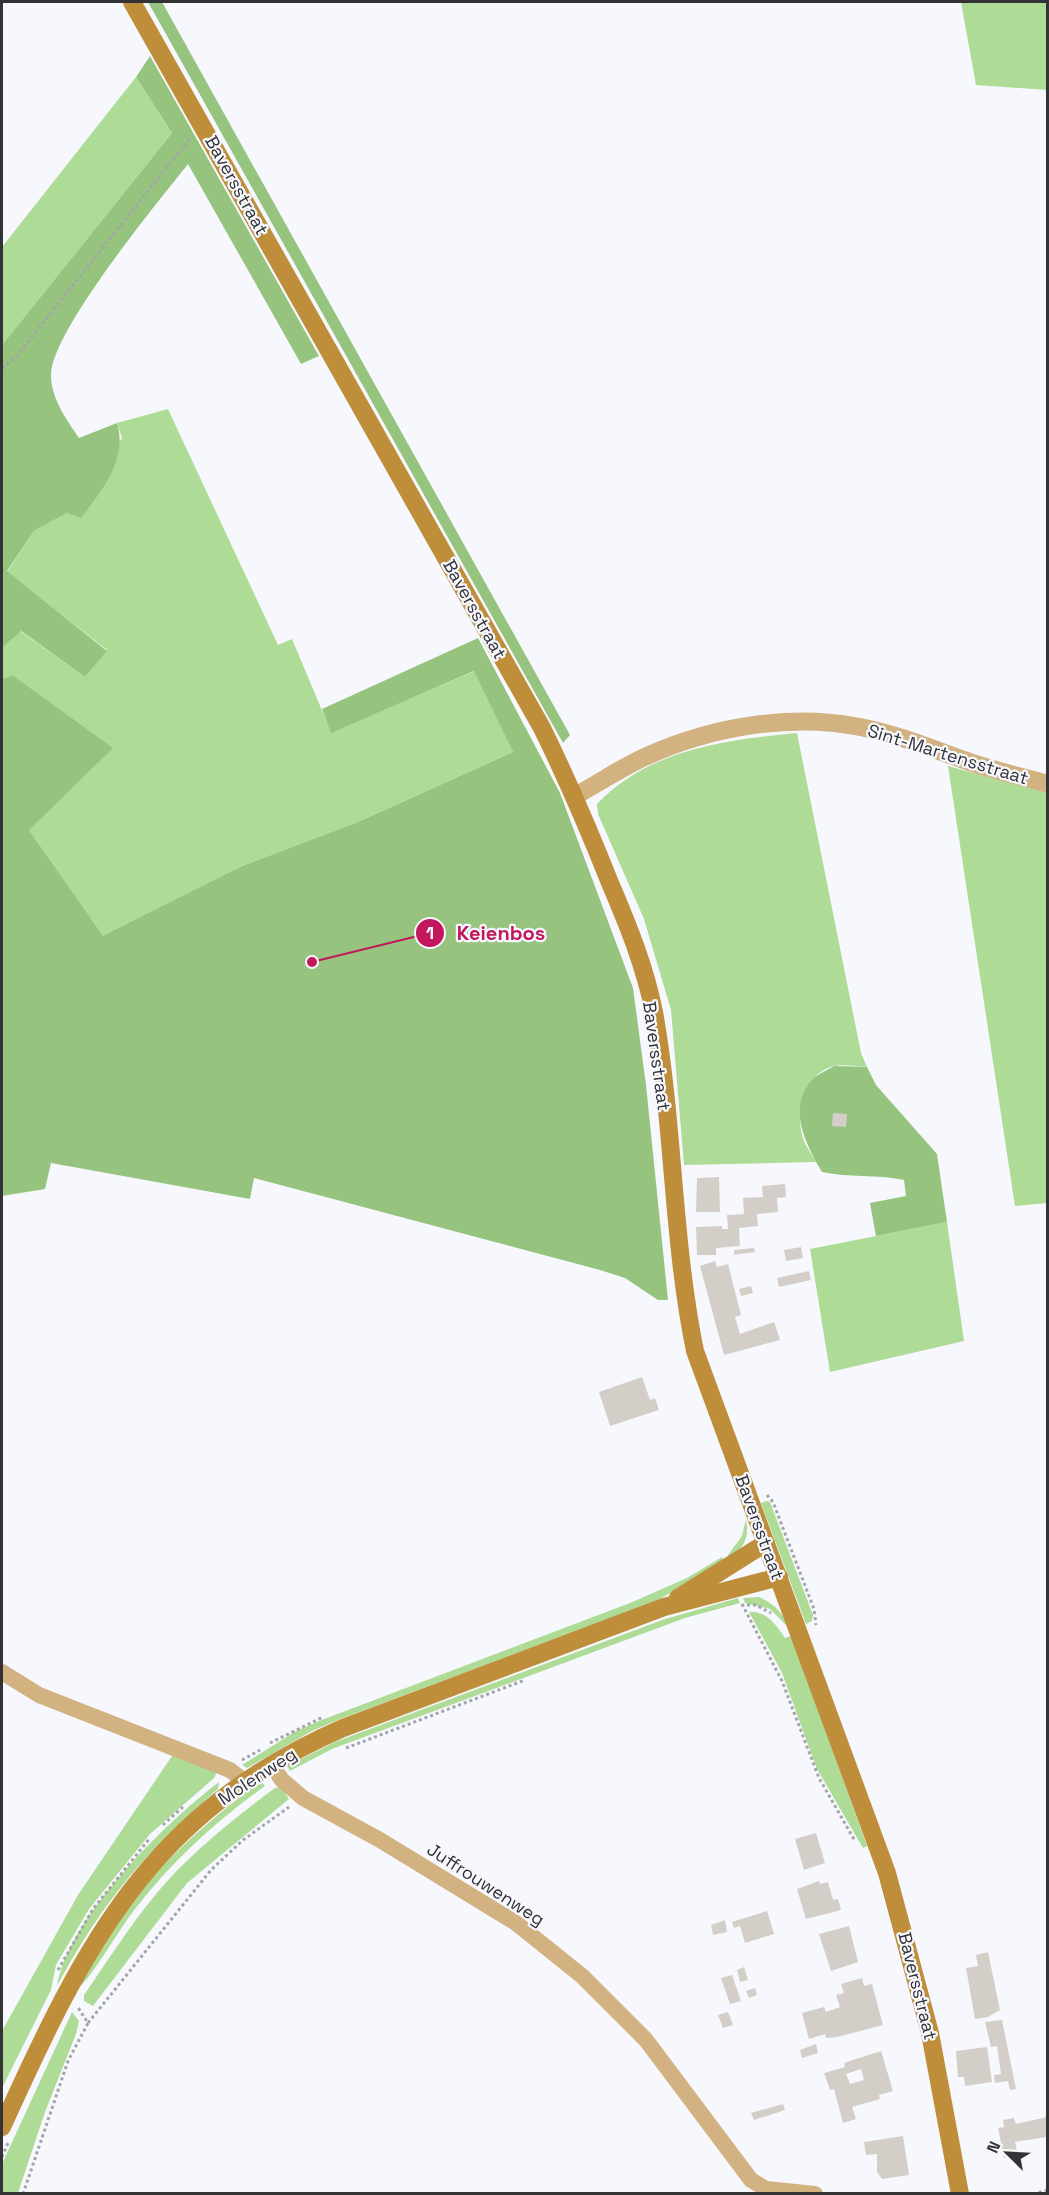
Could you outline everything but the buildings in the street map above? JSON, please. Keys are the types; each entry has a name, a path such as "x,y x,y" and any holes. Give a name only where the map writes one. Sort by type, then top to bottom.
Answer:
{"main road":[{"name":"Baversstraat","path":"132,2 542,728 575,796 631,934 644,975 660,1051 680,1263 695,1351 897,1905 930,2033 960,2193"},
{"name":"Molenweg","path":"664,1607 766,1544"},
{"name":"Molenweg","path":"2,2127 63,1997 88,1950 114,1910 142,1874 237,1775 271,1764 343,1728 664,1607 737,1590 779,1577"}],"street":[{"name":"Sint-Martensstraat","path":"575,796 646,756 702,735 764,724 798,722 859,726 900,737 966,761 1047,784"},
{"path":"2,1672 39,1695 237,1775"},
{"name":"Juffrouwenweg","path":"271,1764 282,1780 303,1798 380,1840 516,1923 582,1976 646,2040 751,2180 766,2189 815,2193"}],"path":[{"path":"2,368 16,357 202,123"},
{"path":"770,1497 814,1609 816,1622"},
{"path":"742,1605 782,1681 819,1778 859,1849"},
{"path":"731,1607 756,1605 775,1615"},
{"path":"336,1752 534,1677"},
{"path":"237,1775 288,1732 327,1715"},
{"path":"23,2193 68,2061 88,2023 211,1870 243,1840 303,1798"},
{"path":"63,1997 74,2002 88,2023"},
{"path":"1033,2193 1047,2190"}],"green space":[{"path":"148,2 162,2 570,735 563,743"},
{"path":"961,2 1047,2 1047,90 976,85"},
{"path":"150,56 319,356 301,364 188,164 107,269 67,331 55,357 51,377 54,394 79,438 117,423 119,449 111,474 105,486 81,518 67,513 34,531 7,571 107,651 85,677 21,631 2,648 2,345 172,133 136,77"},
{"path":"136,77 172,133 2,345 2,247"},
{"path":"168,409 278,645 292,639 331,732 475,671 513,752 358,822 242,866 103,937 29,830 12,675 2,679 2,648 20,631 85,677 107,650 7,572 34,531 67,513 122,438 117,423"},
{"path":"478,638 560,793 633,988 646,1085 668,1300 658,1300 625,1278 600,1270 254,1178 250,1199 51,1163 45,1189 2,1196 2,679 12,675 113,748 29,830 103,936 242,866 358,822 513,752 474,671 331,733 322,709"},
{"path":"797,733 861,1053 867,1067 834,1066 823,1070 808,1086 801,1108 801,1131 805,1144 816,1162 684,1165 671,1010 644,919 598,814 597,804 618,785 664,759 716,744"},
{"path":"948,766 1047,793 1047,1203 1015,1206"},
{"path":"834,1066 867,1067 876,1085 937,1154 947,1222 876,1236 870,1203 906,1196 904,1180 822,1172 801,1126 801,1102 805,1090 813,1079"},
{"path":"947,1222 964,1341 830,1372 810,1249"},
{"path":"770,1502 813,1615 812,1621 806,1624 761,1503"},
{"path":"746,1519 746,1537 739,1551 730,1560 728,1555 742,1536"},
{"path":"722,1557 725,1562 658,1600 340,1719 312,1731 247,1768 242,1765 296,1731 319,1721 630,1603 687,1578"},
{"path":"759,1597 777,1609 789,1628 770,1609 745,1603 743,1598"},
{"path":"738,1598 740,1603 685,1618 332,1749 290,1771 287,1766 335,1742 665,1619"},
{"path":"749,1612 766,1616 785,1638 791,1636 867,1846 863,1848 817,1769 782,1673"},
{"path":"174,1753 212,1768 216,1774 214,1778 150,1834 89,1909 56,1965 51,1990 2,2088 2,2031 78,1895"},
{"path":"261,1781 265,1786 229,1813 164,1874 135,1909 91,1974 79,1987 101,1947 131,1902 201,1829"},
{"path":"219,1782 218,1789 169,1834 127,1879 91,1928 57,1986 65,1959 79,1931 99,1902 122,1874 172,1822"},
{"path":"281,1787 289,1799 187,1883 93,2006 84,2001 84,1995 125,1936 169,1879 233,1820 275,1788"},
{"path":"72,2012 79,2021 76,2034 45,2112 18,2193 2,2193 2,2164"}],"place":[{"name":"Keienbos","path":"312,962"}]}
